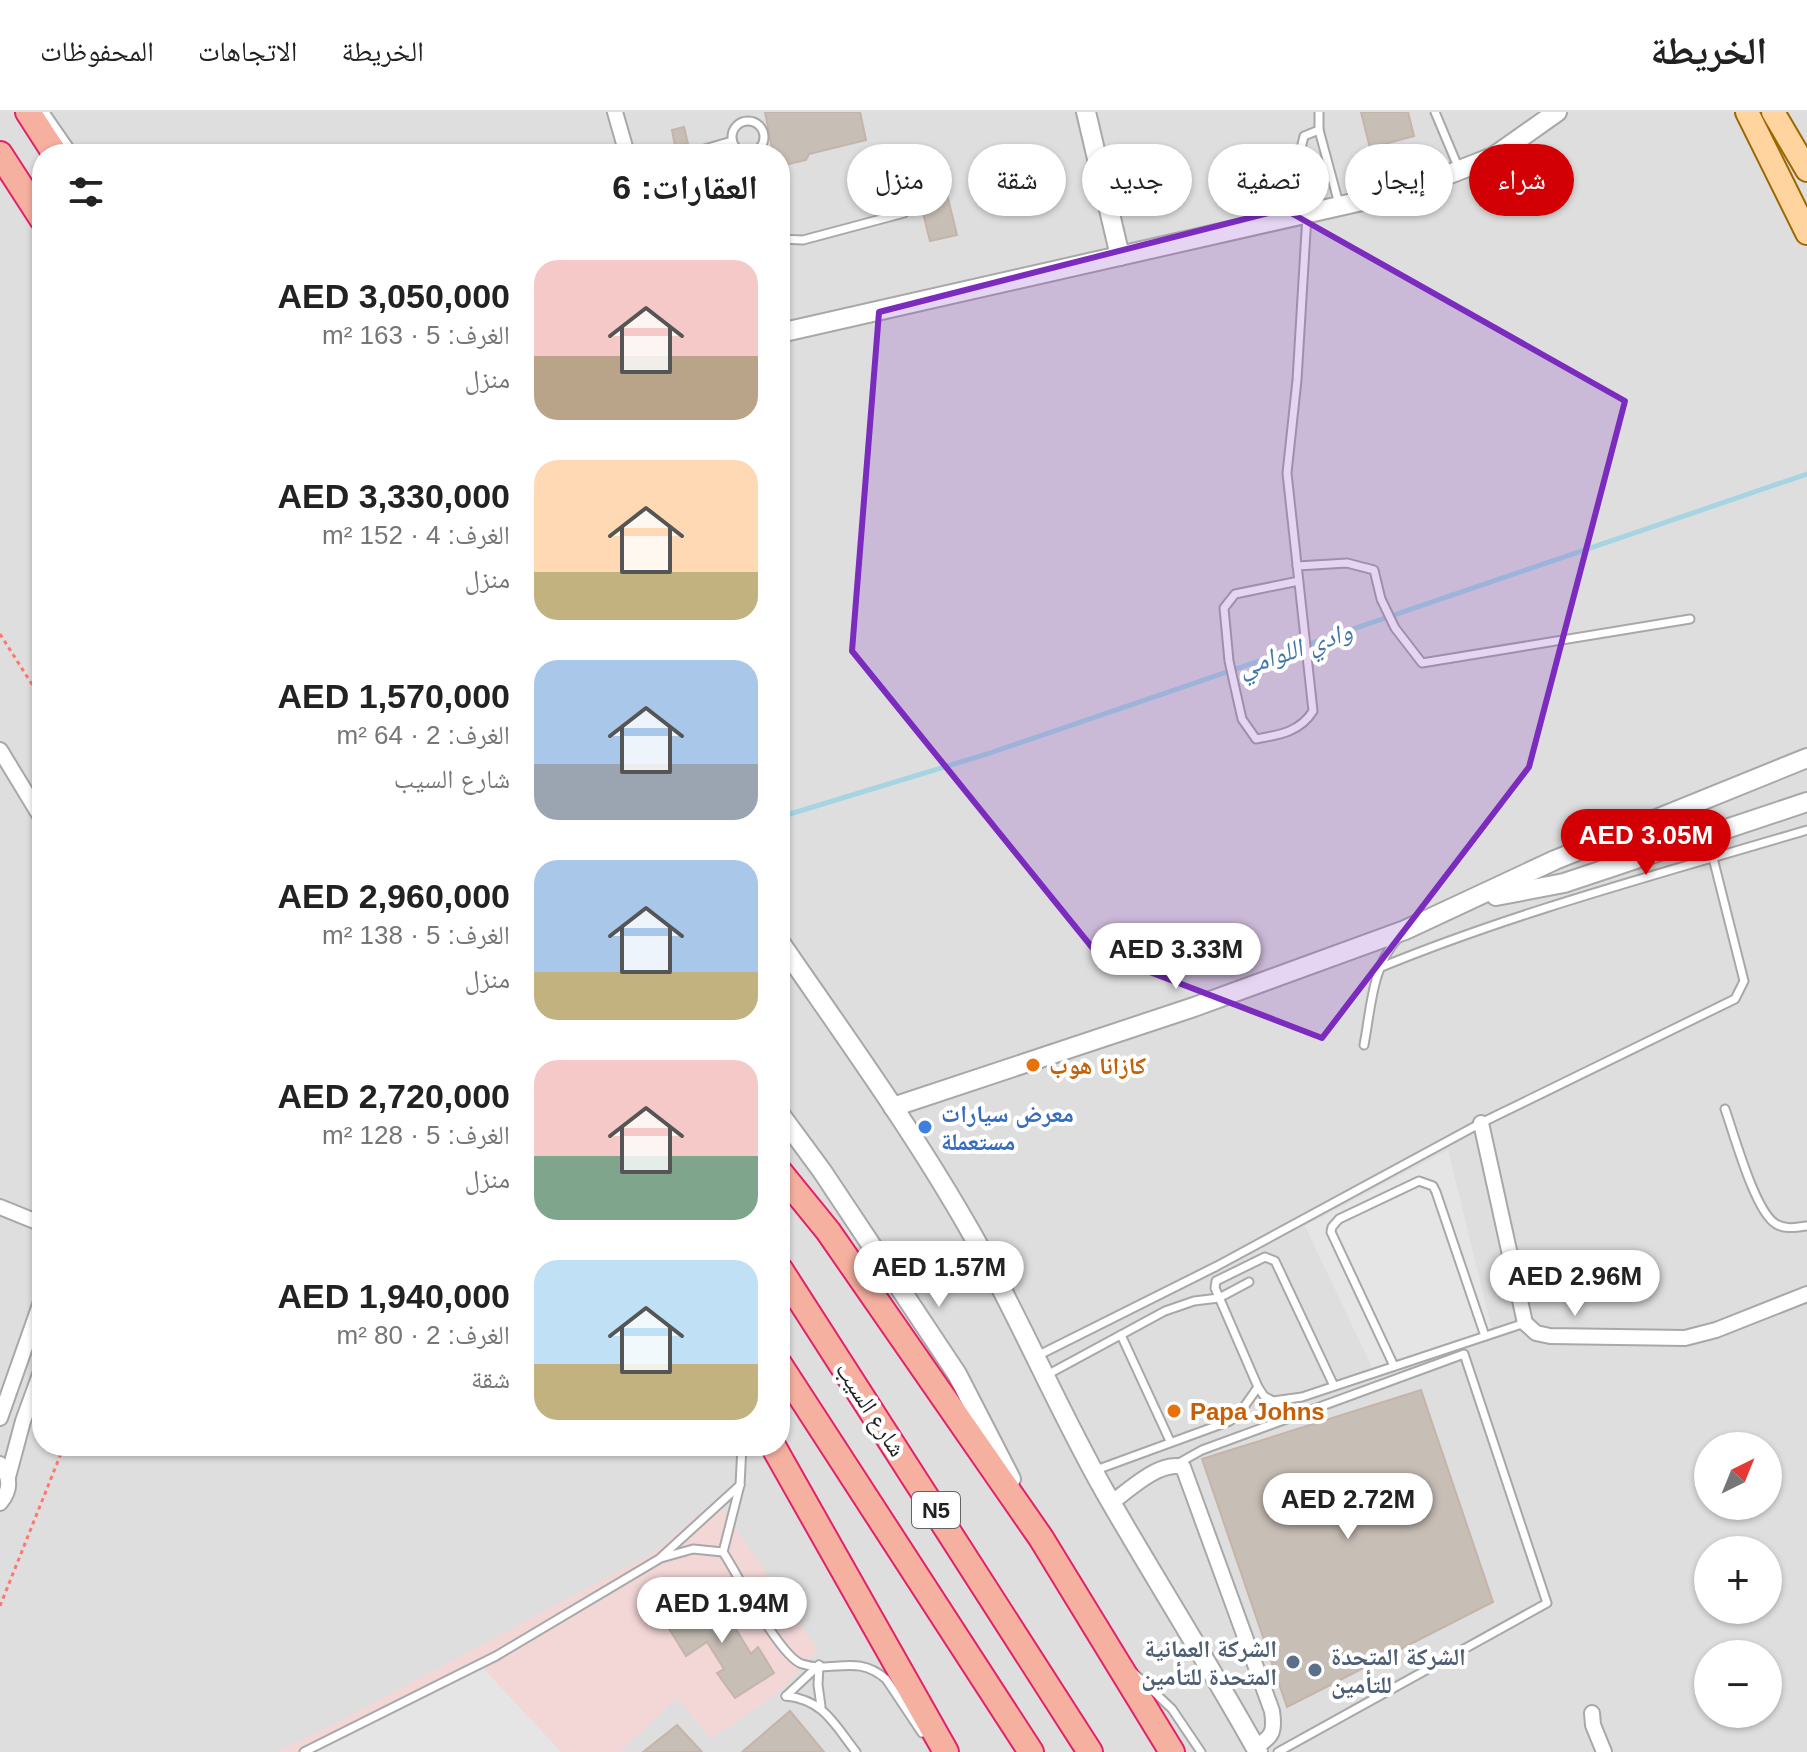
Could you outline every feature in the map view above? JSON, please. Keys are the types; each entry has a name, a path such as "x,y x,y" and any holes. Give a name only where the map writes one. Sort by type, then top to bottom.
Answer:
{"highway":[{"path":"28,112 49,144"},
{"path":"0,154 32,204"},
{"path":"790,1184 828,1231 1041,1538 1172,1752"},
{"name":"شارع السيب","path":"790,1284 1090,1752"},
{"name":"N5","path":"790,1380 1031,1752"},
{"path":"778,1456 936,1746"}],"main road":[{"path":"1754,114 1807,170"},
{"path":"1754,114 1807,233"}],"street":[{"path":"615,112 624,144"},
{"path":"1086,112 1120,256"},
{"path":"1329,208 1406,191 1460,171 1493,157 1557,112"},
{"path":"790,331 1294,216"},
{"path":"0,750 32,803"},
{"path":"893,1107 1194,1007 1405,930 1555,860 1807,758"},
{"path":"1470,901 1564,883 1807,802"},
{"path":"790,957 893,1107 972,1233 1010,1304 1043,1377 1111,1503 1257,1750 1270,1738 1274,1728 1272,1711 1183,1467 1175,1465 1155,1473 1111,1503"},
{"path":"1481,1123 1525,1323 1543,1336 1669,1340 1701,1335 1807,1294"},
{"path":"790,1128 957,1374 1041,1538"},
{"path":"0,1207 32,1220"},
{"path":"0,1418 32,1327"},
{"path":"0,1503 7,1493 4,1471 32,1396"},
{"path":"1592,1713 1593,1725 1604,1752"}],"lane":[{"path":"45,112 67,144"},
{"path":"741,112 743,122"},
{"path":"1319,112 1319,130 1340,206"},
{"path":"1435,112 1460,171"},
{"path":"734,144 735,128 743,122 753,122 759,125 765,137 762,144"},
{"path":"1302,144 1304,136 1319,130"},
{"path":"722,144 732,141"},
{"path":"790,239 803,240 893,216"},
{"path":"1299,581 1235,594 1224,608 1229,661 1242,719 1256,739 1286,734 1306,723 1313,711 1299,581 1287,473 1297,380 1307,216"},
{"path":"1297,566 1347,563 1374,570 1381,599 1395,628 1422,663 1690,619"},
{"path":"1379,968 1461,935 1807,830"},
{"path":"1034,1357 1217,1266 1431,1153 1481,1123 1735,999 1744,981 1713,858"},
{"path":"1364,1045 1379,968 1386,950 1405,930"},
{"path":"1725,1109 1760,1207 1777,1225 1788,1228 1807,1226"},
{"path":"1394,1366 1331,1232 1335,1222 1419,1181 1433,1186 1485,1336"},
{"path":"1334,1386 1275,1261 1265,1257 1217,1280 1214,1285 1258,1387 1264,1396 1273,1401 1302,1397 1525,1323"},
{"path":"1043,1377 1165,1311 1194,1301 1219,1298 1249,1282"},
{"path":"1121,1335 1170,1441"},
{"path":"1175,1465 1202,1450 1464,1354 1547,1603 1278,1752"},
{"path":"1094,1471 1230,1421 1239,1414 1258,1387"},
{"path":"741,1456 740,1485 723,1552 786,1653 800,1663 859,1664 878,1672 936,1746"},
{"path":"304,1752 496,1656 659,1559 740,1485"},
{"path":"659,1559 693,1549 723,1552"},
{"path":"1112,1654 1172,1709 1201,1752"},
{"path":"819,1665 821,1706 856,1752"},
{"path":"819,1665 786,1696 821,1706"}],"path":[{"path":"0,634 32,684"},
{"path":"0,1606 60,1456"}],"highlighted area":[{"path":"1284,209 1625,401 1529,767 1322,1038 1095,951 852,651 879,312"}],"shaded area":[{"path":"0,112 1807,112 1807,1752 0,1752"},
{"path":"1448,1150 1494,1338 1376,1376 1305,1226"},
{"path":"716,1499 818,1650 780,1691 711,1739 677,1698 620,1752 276,1752 325,1729 656,1551"},
{"path":"481,1666 561,1752 314,1752 329,1739"}],"building":[{"path":"765,112 860,112 866,140 809,154 806,160 790,164 790,144 771,144"},
{"path":"1361,112 1408,112 1414,136 1385,144 1369,144"},
{"path":"684,127 688,144 675,144 672,130"},
{"path":"952,215 957,235 930,241 924,216"},
{"path":"1421,1390 1493,1602 1287,1707 1202,1459"},
{"path":"718,1594 737,1623 733,1624 751,1654 758,1647 774,1673 735,1698 717,1673 724,1669 707,1642 686,1656 668,1627"},
{"path":"790,1711 824,1752 742,1752"},
{"path":"677,1725 702,1752 643,1752"}],"waterway":[{"name":"وادي اللوامي","path":"790,814 987,754 1807,474"}],"place":[{"name":"كازانا هوب","path":"1033,1065"},
{"name":"معرض سيارات مستعملة","path":"925,1127"},
{"name":"Papa Johns","path":"1174,1411"},
{"name":"الشركة العمانية المتحدة للتأمين","path":"1293,1662"},
{"name":"الشركة المتحدة للتأمين","path":"1315,1670"}]}
